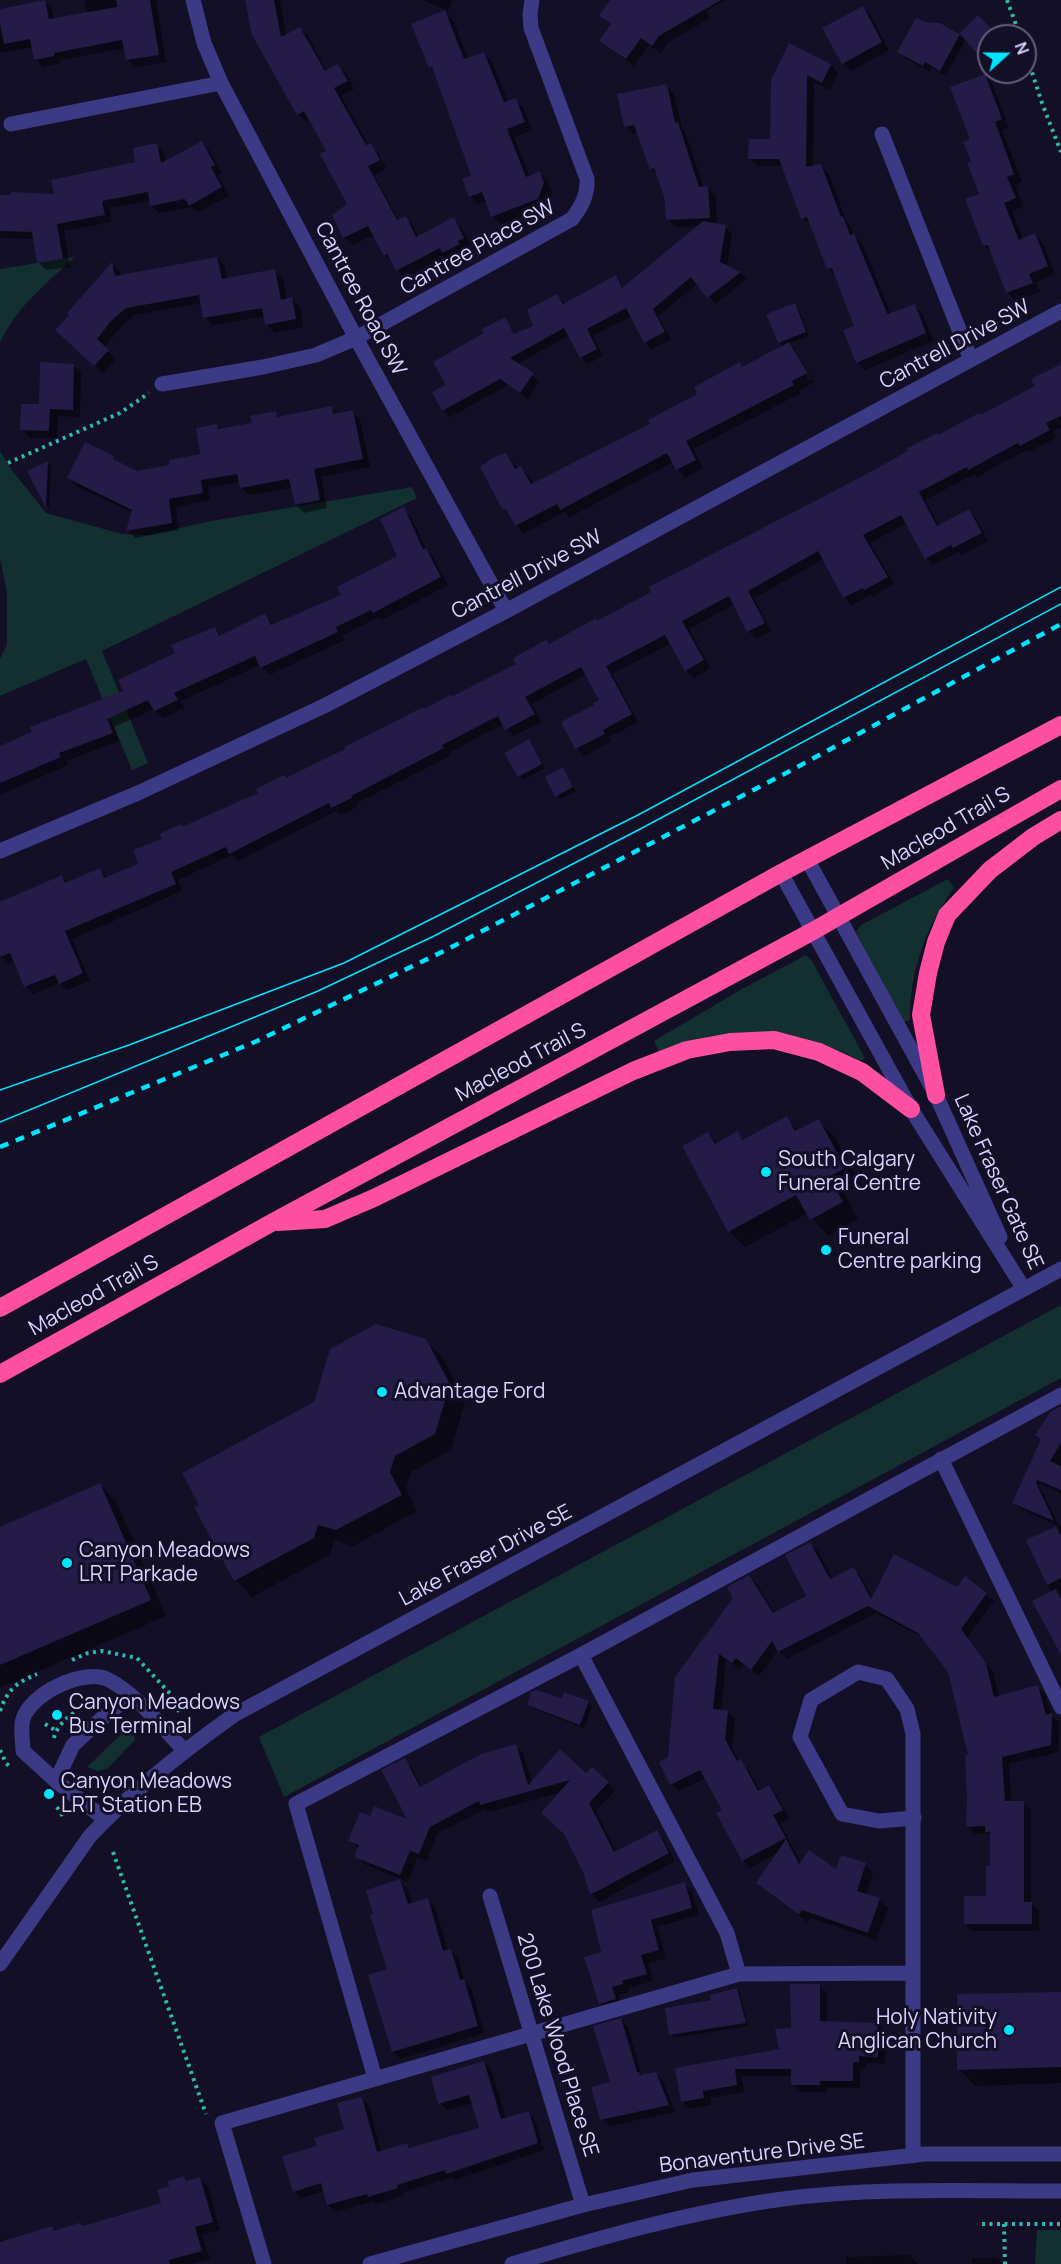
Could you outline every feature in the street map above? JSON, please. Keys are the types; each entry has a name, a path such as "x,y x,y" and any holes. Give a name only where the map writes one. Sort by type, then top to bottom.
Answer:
{"highway":[{"name":"Macleod Trail S","path":"0,1308 781,873 1061,725"},
{"name":"Macleod Trail S","path":"0,1374 273,1222 813,931 1061,789"},
{"path":"936,1095 921,1015 936,942 947,915 990,870 1033,837 1061,820"},
{"path":"273,1222 325,1220 633,1071 687,1050 730,1042 774,1040 819,1052 862,1072 911,1109"}],"street":[{"name":"Cantree Road SW","path":"193,0 204,43 221,83 356,339 506,611"},
{"name":"Cantree Place SW","path":"162,384 263,367 316,355 356,339 572,219 580,210 587,188 587,179 531,28 532,0"},
{"path":"11,124 221,83"},
{"path":"882,134 971,360"},
{"name":"Cantrell Drive SW","path":"0,851 138,793 324,706 506,611 1061,311"},
{"name":"Lake Fraser Gate SE","path":"807,859 936,1095 1024,1288"},
{"name":"Lake Fraser Gate SE","path":"781,873 911,1109 1024,1288"},
{"name":"Lake Fraser Drive SE","path":"0,1964 90,1836 184,1750 234,1715 1061,1269"},
{"path":"375,2078 296,1804 581,1655 1061,1395"},
{"path":"941,1459 1061,1707"},
{"path":"581,1655 727,1933 739,1974"},
{"path":"913,2156 914,1818 913,1734 907,1709 887,1679 858,1672 811,1700 800,1737 842,1814 879,1821 914,1818"},
{"path":"106,1820 23,1752 23,1719 31,1706 54,1688 84,1676 108,1679 131,1697 184,1750"},
{"path":"56,1781 73,1745 110,1711 131,1697"},
{"name":"200 Lake Wood Place SE","path":"490,1896 583,2205"},
{"path":"264,2264 222,2123 739,1974 913,1973"},
{"name":"Bonaventure Drive SE","path":"370,2264 583,2205 693,2180 913,2156 1061,2154"},
{"path":"512,2264 681,2218 783,2199 879,2191 1061,2191"}],"path":[{"path":"1007,0 1016,24"},
{"path":"1036,84 1061,152"},
{"path":"8,463 120,413 162,384"},
{"path":"54,1738 55,1730 79,1708 95,1699"},
{"path":"45,1724 55,1730"},
{"path":"113,1852 204,2113 222,2123"},
{"path":"982,2224 1061,2224"},
{"path":"1004,2224 1005,2264"}],"green space":[{"path":"75,257 23,307 0,343 0,269"},
{"path":"0,451 11,469 46,513 122,534 148,535 211,521 412,487 417,498 102,651 148,763 132,770 86,659 0,696 0,659 7,644 7,592 0,558"},
{"path":"948,879 954,888 927,934 916,967 910,1020 903,1022 856,932 861,925"},
{"path":"806,955 812,961 865,1058 860,1061 825,1045 770,1033 732,1033 706,1037 659,1051 654,1041 742,989"},
{"path":"1061,1305 1061,1378 284,1797 259,1737"},
{"path":"132,1724 135,1740 107,1769 98,1771 87,1767"},
{"path":"1037,2230 1061,2230 1061,2264 1035,2264"}],"building":[{"path":"45,0 49,19 117,7 116,0 150,0 159,55 126,60 122,40 54,53 54,56 34,60 30,39 4,44 0,9"},
{"path":"245,0 274,0 281,37 300,27 325,71 338,64 348,81 334,88 366,145 371,143 380,160 368,166 397,220 406,216 416,237 454,217 464,238 458,241 460,244 442,253 440,248 396,271 387,254 384,256 368,226 343,238 332,215 347,204 320,154 326,151 304,111 297,115 252,35"},
{"path":"610,0 721,0 659,36 652,46 641,38 626,59 599,41 611,24 599,16"},
{"path":"863,6 882,42 842,64 822,28"},
{"path":"445,10 464,59 484,52 504,102 516,98 525,122 507,129 526,177 540,171 544,183 538,199 491,217 482,192 469,197 462,179 471,175 432,67 429,68 411,24"},
{"path":"978,15 987,24 977,24 977,53 960,34 940,71 925,62 923,66 897,52 916,18 925,22 940,23 959,34"},
{"path":"789,43 831,64 822,83 807,75 806,167 821,164 841,217 843,216 850,235 854,234 887,313 915,304 926,333 856,363 843,330 854,326 832,268 827,269 807,217 801,219 779,159 748,159 749,139 770,139 771,80"},
{"path":"977,77 977,84 989,84 1002,119 995,122 1014,174 1007,177 1016,198 1004,203 1019,240 1035,233 1048,266 1029,274 1033,283 1006,293 988,245 983,246 965,199 979,194 967,163 971,161 963,142 970,139 950,87"},
{"path":"667,84 675,123 678,122 699,187 708,186 710,218 666,220 664,196 654,168 650,170 634,125 624,127 617,94"},
{"path":"202,141 215,165 211,167 222,187 189,206 185,199 150,206 148,192 102,201 105,215 57,224 63,259 37,263 32,232 0,231 0,195 11,195 11,192 54,194 51,180 135,162 133,148 157,143 161,163"},
{"path":"703,221 726,225 720,262 741,272 707,298 691,277 653,309 665,332 644,343 626,308 587,329 597,349 580,358 564,328 510,358 534,373 520,393 500,379 442,411 432,392 446,385 433,362 484,333 482,329 505,317 514,334 533,326 527,310 557,294 563,304 616,275 622,288"},
{"path":"217,257 222,279 275,269 281,300 292,297 296,319 265,325 262,308 203,318 199,295 126,308 111,321 97,339 109,350 94,366 55,330 112,262 115,276"},
{"path":"795,303 806,332 778,343 766,314"},
{"path":"789,342 807,373 792,381 794,385 686,441 696,460 676,470 667,453 560,510 557,504 515,526 506,509 504,510 500,505 480,467 492,458 506,453 515,469 521,466 531,484 650,424 648,420 697,394 694,387 740,362 742,367"},
{"path":"40,362 74,364 73,410 50,409 49,431 20,430 21,404 39,404"},
{"path":"1061,364 1061,416 1046,423 1050,430 1020,446 1018,443 968,470 967,467 919,492 937,526 969,509 982,533 953,548 951,545 925,559 901,515 863,535 888,577 864,590 863,588 843,598 818,551 748,591 765,623 747,632 729,596 682,621 704,660 685,671 665,635 606,666 632,714 603,730 605,734 575,749 561,722 594,705 593,703 599,700 581,667 525,697 535,714 505,730 498,716 442,745 444,748 351,796 352,798 331,808 329,803 229,854 226,847 171,872 176,884 65,931 83,973 59,984 55,975 24,987 10,953 0,957 0,902 62,875 65,883 100,868 104,878 138,864 133,850 162,839 159,834 181,824 182,827 258,793 256,789 284,775 286,778 423,707 424,709 450,695 451,697 516,664 513,658 546,640 549,644 596,618 597,621 651,592 649,587 863,476 908,451 907,448 937,433 938,435 979,413 980,415 1035,386 1031,379"},
{"path":"332,406 333,414 353,410 363,459 314,469 320,500 295,505 289,479 240,488 237,474 201,480 203,493 169,499 172,523 126,531 132,510 67,478 85,442 114,456 113,459 137,471 169,465 169,460 200,454 196,428 217,424 218,429 252,423 250,416 276,411 277,417"},
{"path":"48,461 46,508 27,471"},
{"path":"404,507 423,549 426,548 441,577 373,613 371,610 336,627 338,632 260,668 255,656 174,693 178,700 154,711 148,700 107,719 113,733 59,753 61,757 0,783 0,746 32,732 30,727 123,691 118,680 175,653 171,645 215,627 219,636 265,613 271,625 341,595 337,587 397,556 380,519"},
{"path":"529,739 542,764 518,777 504,753"},
{"path":"563,767 573,787 555,797 545,777"},
{"name":"South Calgary Funeral Centre","path":"787,1116 795,1131 819,1119 845,1168 829,1177 843,1202 810,1220 796,1195 728,1232 682,1146 708,1132 715,1144 738,1131 742,1140"},
{"path":"376,1324 426,1339 450,1384 435,1434 395,1456 390,1472 402,1495 336,1530 318,1525 314,1538 234,1581 194,1507 199,1505 182,1473 314,1402 330,1349"},
{"path":"1061,1406 1061,1443 1050,1461 1061,1466 1061,1490 1037,1480 1036,1483 1054,1521 1012,1503 1041,1439 1035,1435 1050,1412"},
{"name":"Canyon Meadows LRT Parkade","path":"100,1483 151,1600 0,1665 0,1527"},
{"path":"1056,1526 1061,1536 1061,1578 1047,1585 1026,1540"},
{"path":"810,1542 830,1579 854,1567 871,1599 894,1554 957,1587 965,1576 987,1593 961,1629 986,1663 994,1697 1038,1685 1046,1715 1052,1713 1051,1745 1002,1757 1005,1801 1024,1801 1024,1902 1032,1902 1032,1924 964,1924 964,1896 986,1896 986,1866 990,1866 990,1832 985,1832 985,1826 966,1827 965,1755 968,1755 948,1672 918,1633 868,1606 778,1652 772,1641 751,1670 736,1658 732,1663 719,1654 713,1709 728,1710 725,1739 737,1761 741,1759 758,1791 769,1785 783,1810 773,1815 786,1838 742,1861 716,1813 722,1810 700,1770 670,1785 659,1762 668,1757 675,1677 733,1598 727,1587 749,1575 773,1613 806,1596 785,1555"},
{"path":"1056,1589 1061,1599 1061,1655 1032,1601"},
{"path":"536,1690 562,1698 564,1692 589,1701 580,1725 527,1705 531,1692"},
{"path":"516,1744 528,1785 560,1749 586,1773 592,1767 609,1782 589,1803 614,1852 657,1830 669,1853 590,1895 583,1872 564,1834 541,1813 570,1780 480,1805 479,1801 430,1827 419,1854 410,1851 400,1875 354,1857 359,1845 348,1841 360,1812 370,1816 374,1806 407,1819 381,1770 405,1758 420,1787 481,1754"},
{"path":"786,1839 799,1864 809,1850 836,1869 841,1855 866,1863 857,1891 880,1898 868,1933 802,1910 799,1915 756,1883"},
{"path":"400,1879 408,1904 428,1898 443,1951 451,1949 460,1980 464,1979 478,2026 392,2052 368,1975 387,1969 370,1915 373,1914 366,1890"},
{"path":"685,1882 692,1908 651,1920 659,1950 641,1955 647,1974 622,1981 623,1984 612,1987 616,1999 599,2004 584,1957 601,1952 591,1910"},
{"path":"790,1984 820,1984 820,2021 878,2023 878,2057 859,2056 859,2062 853,2062 853,2081 820,2081 820,2085 791,2085 791,2069 735,2069 737,2085 703,2091 704,2098 681,2102 675,2068 779,2049 775,2029 791,2028"},
{"path":"737,1988 746,2023 669,2035 665,2008 711,2000 710,1995"},
{"name":"Holy Nativity Anglican Church","path":"1061,1992 1061,2067 957,2070 957,1994"},
{"path":"621,2018 637,2072 640,2075 656,2072 669,2105 600,2120 591,2087 610,2082 593,2026"},
{"path":"484,2061 501,2119 529,2111 538,2143 446,2174 445,2170 397,2185 398,2188 368,2197 367,2194 327,2205 321,2183 293,2192 282,2156 317,2146 314,2138 344,2129 337,2103 362,2097 377,2152 407,2143 409,2148 479,2128 469,2095 438,2104 431,2077"},
{"path":"184,2176 186,2181 200,2177 213,2222 195,2227 202,2251 169,2260 170,2264 0,2264 0,2242 52,2226 54,2231 79,2223 83,2226 161,2203 157,2190 169,2186 168,2181"}],"tram line":[{"path":"0,1090 129,1045 344,963 638,815 1061,587"},
{"path":"0,1122 318,991 434,936 644,827 1061,604"}],"railway":[{"path":"0,1147 257,1041 444,951 788,772 1061,624"}],"place":[{"name":"South Calgary Funeral Centre","path":"766,1172"},
{"name":"Funeral Centre parking","path":"826,1250"},
{"name":"Advantage Ford","path":"382,1392"},
{"name":"Canyon Meadows LRT Parkade","path":"67,1563"},
{"name":"Canyon Meadows Bus Terminal","path":"57,1715"},
{"name":"Canyon Meadows LRT Station EB","path":"49,1794"},
{"name":"Holy Nativity Anglican Church","path":"1009,2030"}]}
